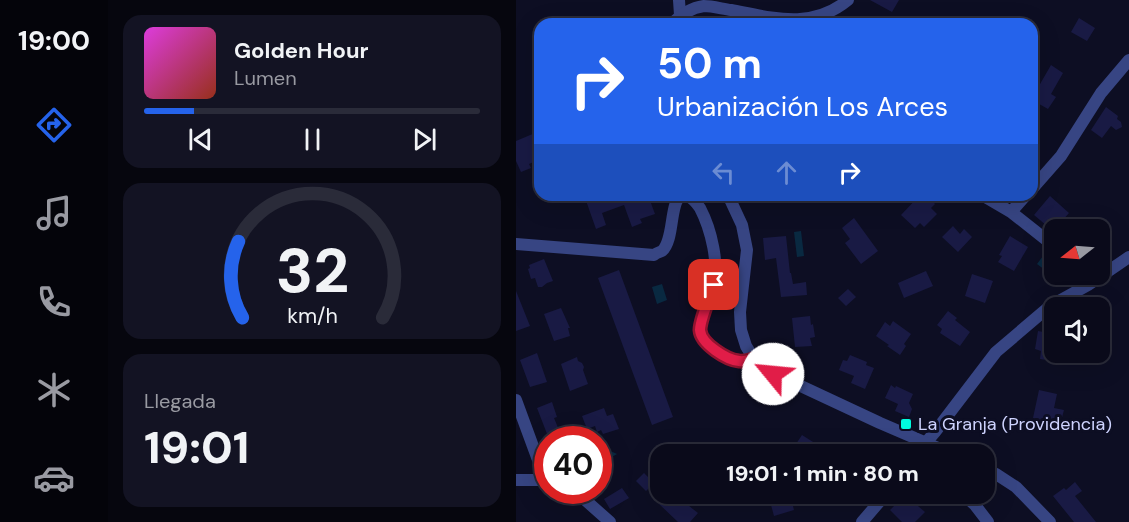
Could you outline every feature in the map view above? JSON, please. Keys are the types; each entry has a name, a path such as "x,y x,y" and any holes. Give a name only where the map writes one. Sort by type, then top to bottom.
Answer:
{"street":[{"path":"676,18 679,0"},
{"path":"809,18 824,15 848,0"},
{"path":"679,18 692,9 705,6 769,18"},
{"path":"1038,182 1062,156 1101,93 1129,60"},
{"path":"516,244 654,255 662,251 667,244 676,201"},
{"path":"694,201 712,241 715,264 714,285 700,328 701,336 716,351 729,359 740,362 753,359"},
{"path":"731,201 742,225 747,250 740,312 741,330 753,359 773,374 901,432 920,444"},
{"path":"992,201 1011,212 1044,238"},
{"path":"1011,212 1021,201"},
{"path":"1110,267 1129,256"},
{"path":"932,444 996,352 1050,306 1081,285"},
{"path":"516,400 534,448"},
{"path":"995,474 1016,487 1050,522"},
{"path":"516,480 534,480"},
{"path":"590,504 610,522"},
{"path":"862,522 877,504"},
{"path":"974,504 988,522"}],"water":[{"path":"801,231 804,256 797,257 794,232"},
{"path":"1043,256 1044,257 1044,269 1037,264"},
{"path":"662,284 667,300 657,304 652,287"}],"building":[{"path":"870,0 899,0 892,12"},
{"path":"1079,18 1095,28 1087,41 1071,32"},
{"path":"1051,65 1063,73 1051,94 1056,97 1048,109 1038,103 1038,88"},
{"path":"1106,107 1118,116 1117,119 1121,122 1122,127 1116,130 1111,126 1102,138 1091,130"},
{"path":"534,133 534,162 529,164 531,168 521,172 516,161 516,141"},
{"path":"1050,196 1069,213 1064,219 1044,219 1044,223 1034,215"},
{"path":"586,201 650,201 655,214 640,219 642,223 632,227 624,205 602,213 606,225 596,229"},
{"path":"914,201 932,201 935,204 931,208 937,214 924,227 920,223 915,228 901,215"},
{"path":"854,218 878,251 861,264 845,243 850,239 842,228"},
{"path":"953,226 960,234 964,229 972,237 958,252 942,237"},
{"path":"786,236 793,284 806,282 807,295 781,297 776,258 765,260 763,238"},
{"path":"1010,236 1028,247 1014,271 998,262 1002,256 999,255"},
{"path":"544,259 553,281 538,287 535,278 531,279 528,269 529,265"},
{"path":"619,270 673,417 652,425 598,278"},
{"path":"926,271 933,286 904,298 898,283"},
{"path":"972,274 993,281 985,303 965,296"},
{"path":"848,289 856,297 846,306 838,298"},
{"path":"516,291 530,326 516,331"},
{"path":"561,308 570,328 568,328 570,336 554,341 544,314"},
{"path":"948,311 970,332 960,346 940,333 942,329 937,325"},
{"path":"810,316 815,337 810,338 812,346 795,347 792,318"},
{"path":"893,321 911,334 900,355 876,336 885,322 890,326"},
{"path":"1038,331 1044,332 1044,360 1040,359 1041,351 1035,349"},
{"path":"537,353 547,382 530,387 520,360"},
{"path":"850,355 867,362 866,365 874,368 865,389 851,383 854,376 839,370 843,360 847,361"},
{"path":"577,357 584,367 588,384 570,391 561,364"},
{"path":"891,385 913,394 909,403 912,409 909,417 895,411 898,404 885,398"},
{"path":"1039,390 1057,394 1054,408 1064,410 1060,425 1048,423 1046,432 1033,429"},
{"path":"552,402 557,426 544,426 537,408"},
{"path":"604,408 607,416 613,414 619,429 612,431 612,426 586,426 582,416"},
{"path":"802,435 816,444 796,444"},
{"path":"644,473 650,479 650,487 646,491 636,481"},
{"path":"1075,482 1082,491 1075,496 1096,522 1074,522 1053,496 1064,488 1066,490"},
{"path":"622,488 629,498 610,509 607,504 612,504 612,494"},
{"path":"659,504 687,504 698,513 690,522 678,522"},
{"path":"771,504 792,504 794,510 774,516"},
{"path":"896,504 916,504 925,512 915,522 902,522 890,510"}],"place":[{"name":"La Granja (Providencia)","path":"906,424"}],"route":[{"path":"714,285 700,328 701,336 716,351 729,359 740,362 753,359 773,374"}]}
